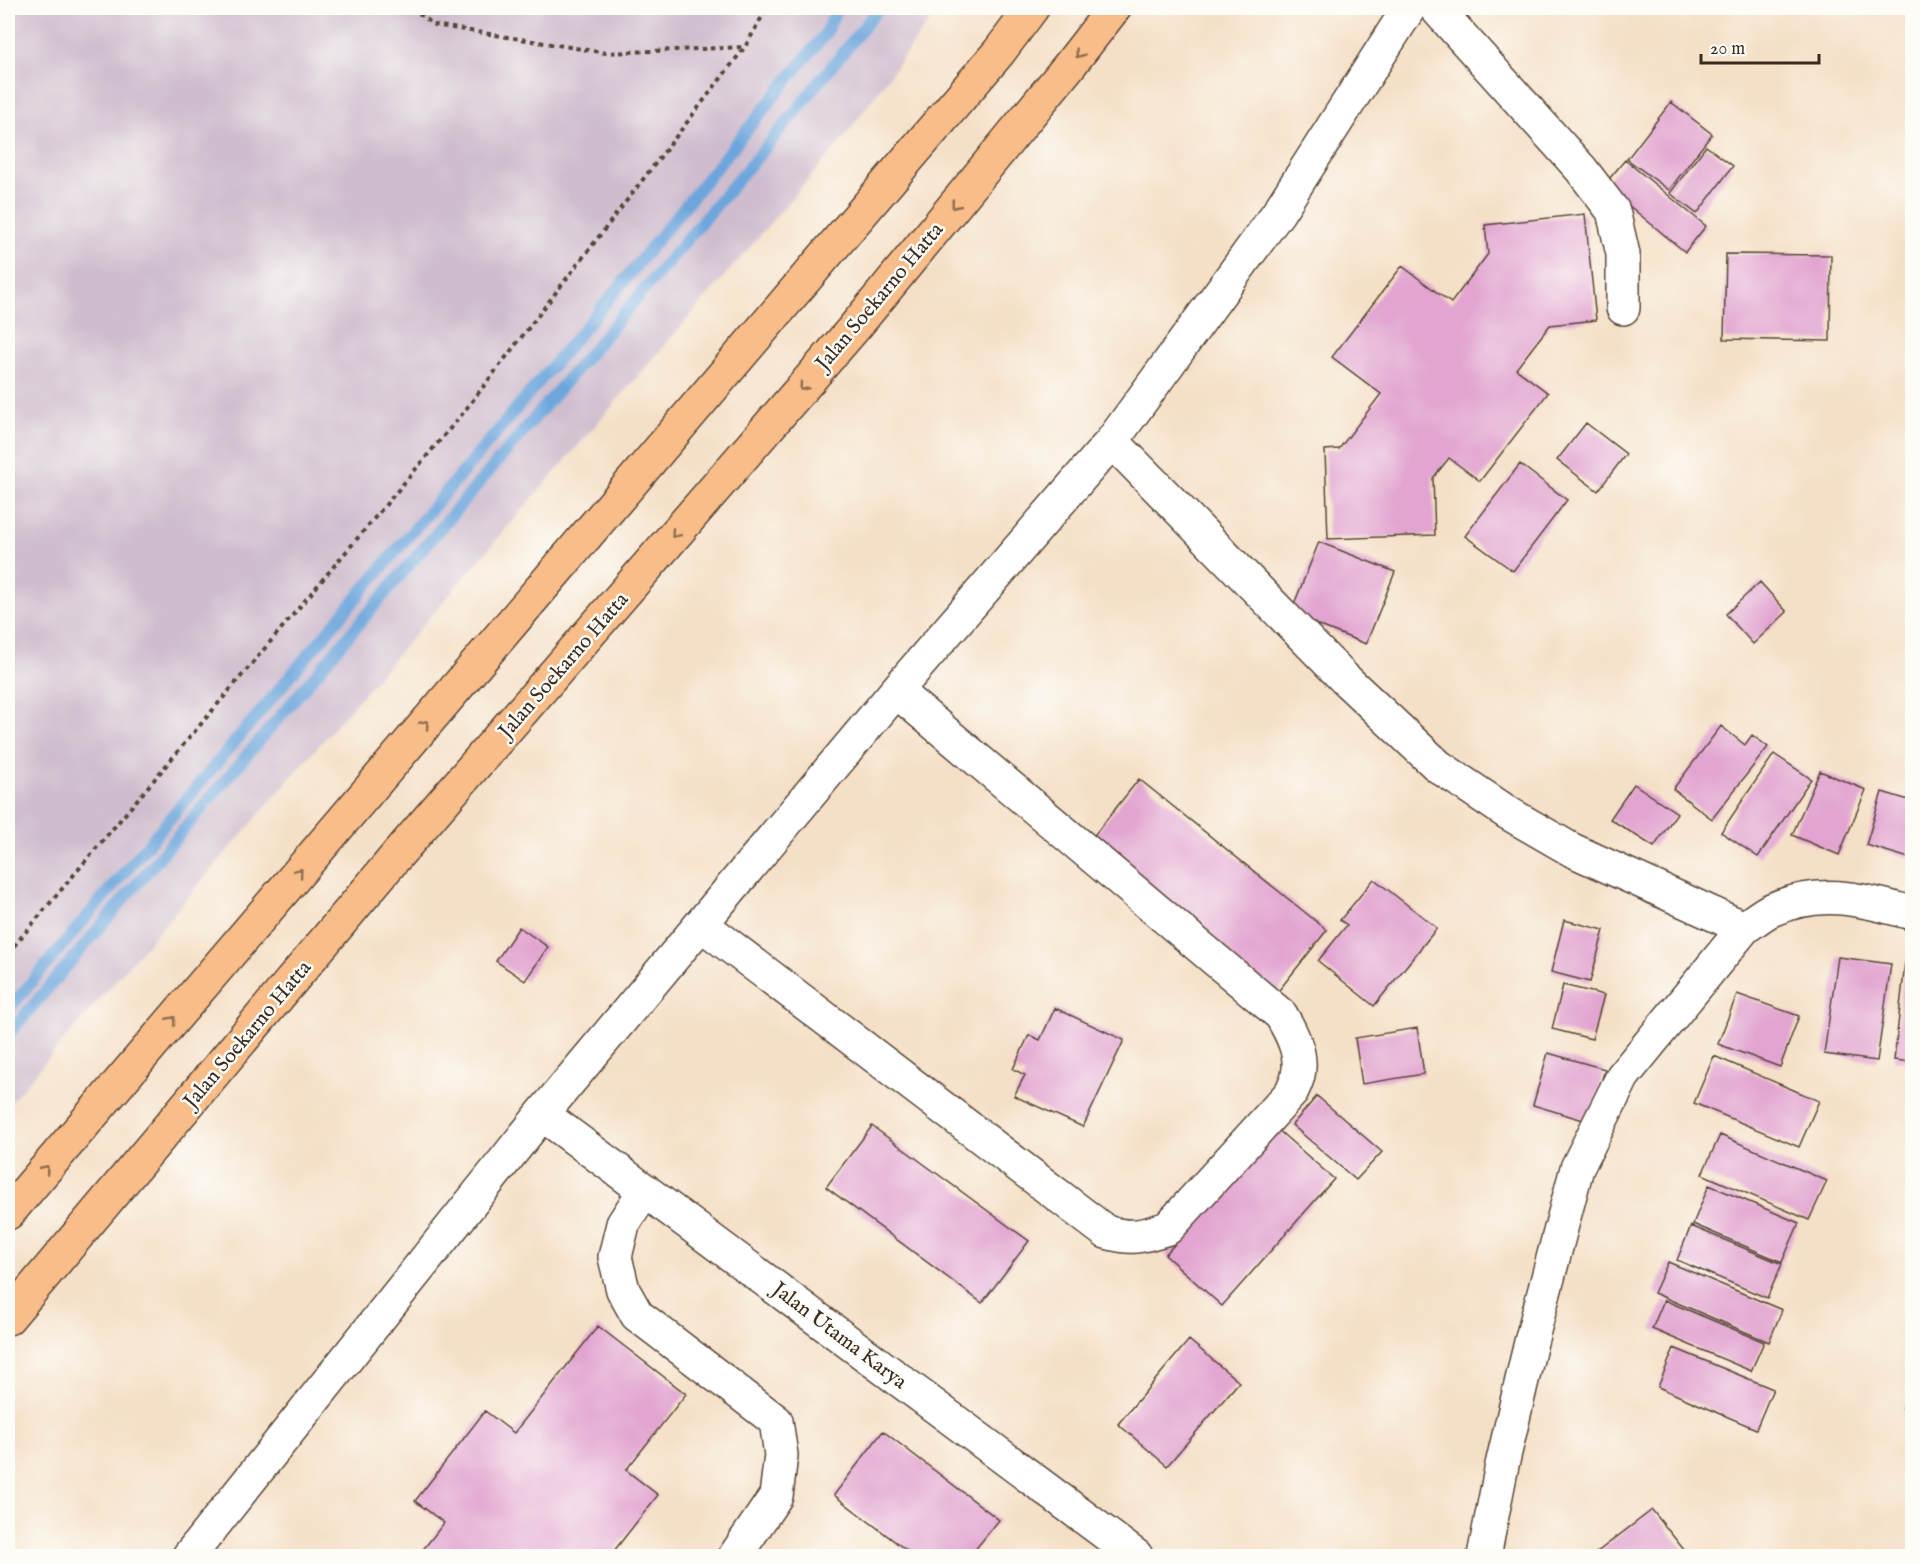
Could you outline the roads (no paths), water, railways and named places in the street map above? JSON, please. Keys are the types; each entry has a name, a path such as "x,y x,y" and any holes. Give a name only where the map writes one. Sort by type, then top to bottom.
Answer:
{"highway":[{"path":"8,1213 991,61 1032,8"},
{"name":"Jalan Soekarno Hatta","path":"8,1318 398,855 854,328 1114,8"}],"street":[{"path":"189,1557 542,1114 896,692 1112,441 1278,213 1409,8"},
{"path":"1436,8 1581,169 1613,211 1623,254 1623,308"},
{"path":"1112,441 1344,678 1438,766 1508,813 1572,850 1744,928"},
{"path":"701,924 1106,1232 1125,1238 1144,1236 1168,1228 1291,1093 1299,1074 1297,1051 1292,1035 1281,1015 896,692"},
{"path":"1484,1557 1502,1465 1531,1342 1577,1168 1623,1076 1744,928 1770,910 1807,898 1851,898 1912,913"},
{"name":"Jalan Utama Karya","path":"542,1114 1136,1557"},
{"path":"645,1190 623,1224 615,1257 623,1290 637,1315 776,1421 781,1455 776,1496 735,1557"}],"waterway":[{"path":"8,1010 609,299 826,33 837,8"},
{"path":"8,1035 782,128 879,8"}]}
